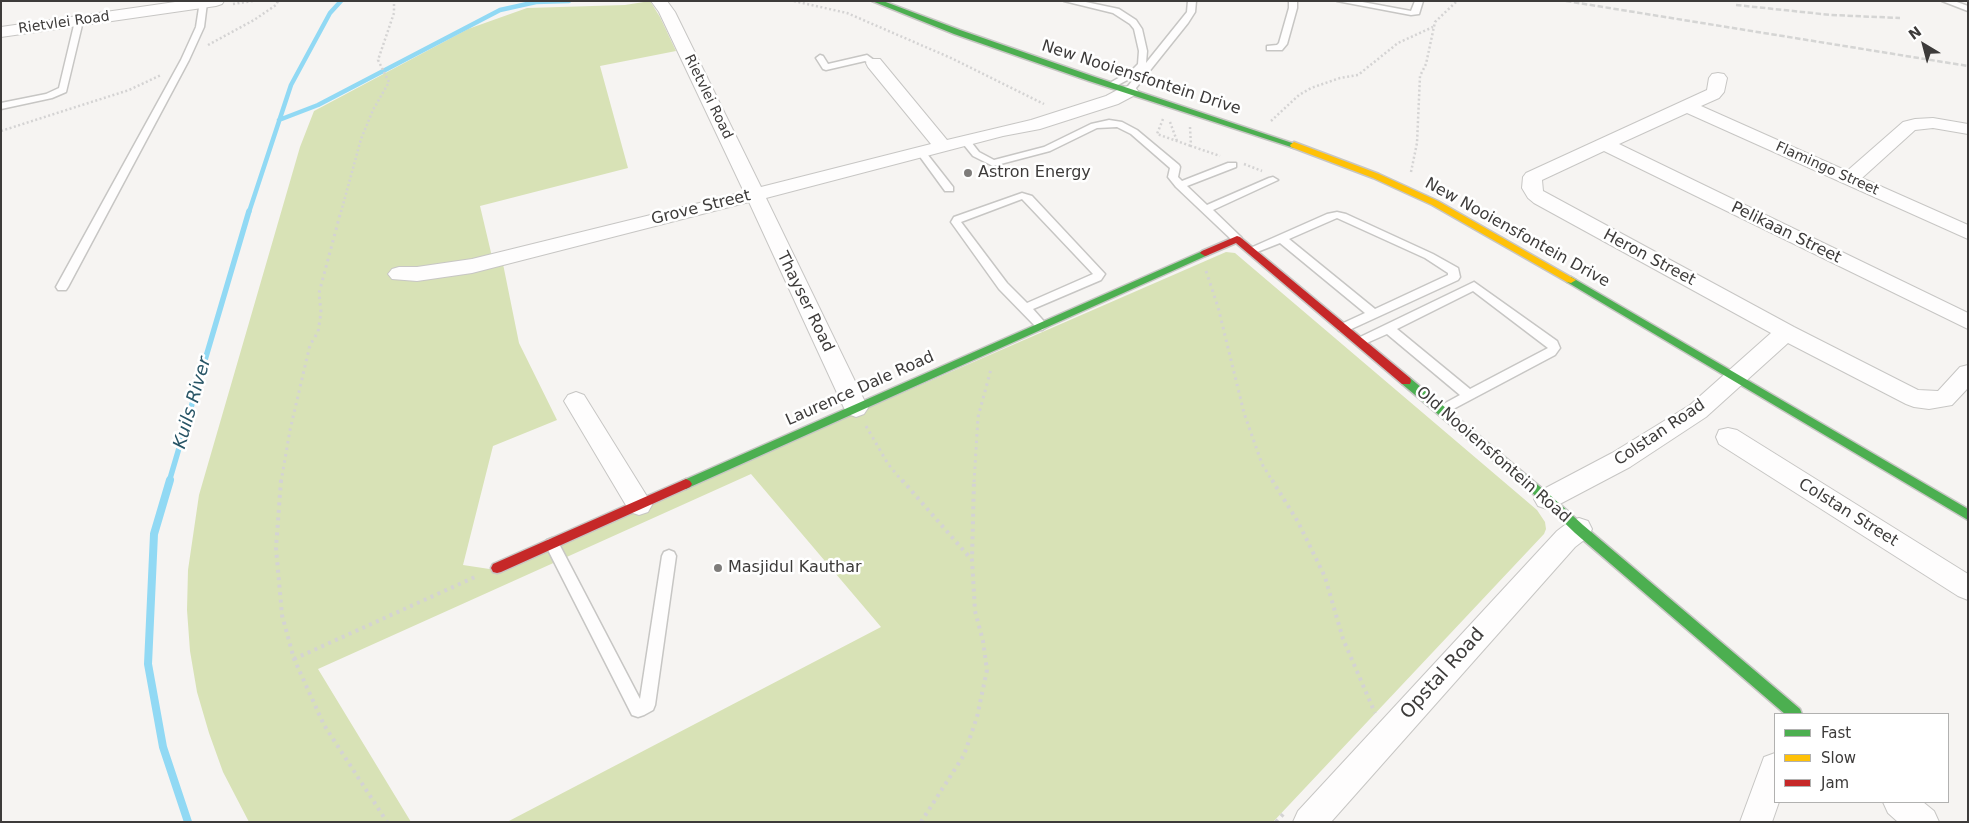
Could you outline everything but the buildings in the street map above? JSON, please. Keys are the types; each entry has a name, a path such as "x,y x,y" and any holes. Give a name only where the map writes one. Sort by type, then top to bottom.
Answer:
{"street":[{"name":"Rietvlei Road","path":"659,1 667,12 754,195"},
{"name":"New Nooiensfontein Drive","path":"876,1 957,32 1320,154 1376,176 1435,203 1494,235 1968,515"},
{"name":"Rietvlei Road","path":"1,32 216,3"},
{"path":"874,63 942,146"},
{"name":"Heron Street","path":"1718,78 1715,92 1533,177 1531,182 1535,194 1540,199 1786,332 1914,398 1944,399 1968,373"},
{"name":"Grove Street","path":"1002,131 1075,102 1111,85"},
{"name":"Grove Street","path":"399,274 417,274 472,266 965,140 1034,125 1088,108 1129,91"},
{"name":"Flamingo Street","path":"1687,106 1968,233"},
{"path":"1849,179 1909,126 1934,123 1968,129"},
{"name":"Pelikaan Street","path":"1603,144 1968,322"},
{"name":"Thayser Road","path":"754,195 856,408"},
{"name":"Laurence Dale Road","path":"497,568 1238,239"},
{"name":"Old Nooiensfontein Road","path":"1238,239 1547,499 1579,529 1794,713"},
{"name":"Colstan Road","path":"1547,499 1621,460 1698,411 1786,332"},
{"path":"576,401 639,505"},
{"name":"Colstan Street","path":"1728,437 1968,588"},
{"name":"Opstal Road","path":"1299,815 1566,539 1579,529"},
{"path":"1756,822 1774,771"},
{"path":"1900,803 1923,822"}],"lane":[{"path":"1068,1 1116,11 1133,22 1138,29 1143,51 1142,64 1134,72 1111,85"},
{"path":"1129,91 1185,22 1191,12 1192,1"},
{"path":"1270,48 1279,48 1283,44 1293,8 1293,1"},
{"path":"1341,1 1411,13 1416,12 1419,1"},
{"path":"1946,1 1968,9"},
{"path":"62,287 185,60 202,19 216,3"},
{"path":"1,106 49,96 63,90 79,21"},
{"path":"820,58 826,66 867,58 874,63"},
{"path":"965,140 976,154 993,163 1047,149 1094,126 1108,123 1119,124 1134,132 1175,167 1173,178 1180,184 1229,161"},
{"path":"921,152 948,188"},
{"path":"1206,209 1272,177"},
{"name":"Old Nooiensfontein Road","path":"1180,184 1238,239"},
{"path":"1024,308 1097,278 1099,274 1028,198 1022,196 958,219 956,222 1003,286 1024,308 1042,326"},
{"path":"1252,251 1331,216 1342,216 1429,256 1454,271 1454,277 1343,328"},
{"path":"1281,238 1374,314"},
{"path":"1360,342 1474,286 1553,344 1552,352 1442,410"},
{"path":"1388,328 1469,396"},
{"path":"552,544 638,710 648,705 670,556"}],"path":[{"path":"216,3 253,1"},
{"path":"1,131 129,90 169,71 205,46 254,20 276,5 278,1"},
{"path":"387,822 324,725 294,659 282,615 276,548 280,489 290,430 310,345 318,332 321,312 319,293 361,140 373,110 388,87 389,79 378,60 394,13 394,1"},
{"path":"794,1 848,13 951,58 1047,106"},
{"path":"1414,178 1411,166 1417,143 1420,76 1426,64 1435,22 1457,1"},
{"path":"1266,126 1299,95 1320,83 1358,75 1398,43 1434,27"},
{"path":"1177,141 1170,123 1164,117 1160,122 1157,134 1229,161"},
{"path":"1190,120 1191,146"},
{"path":"1244,164 1272,177"},
{"path":"1195,258 1205,268 1218,307 1242,404 1262,464 1298,522 1325,577 1343,639 1377,716 1384,709"},
{"path":"921,822 964,755 977,717 987,670 983,641 975,611 972,560 974,469 978,417 996,346"},
{"path":"856,408 888,464 972,560"},
{"path":"294,659 497,568"},
{"path":"1276,822 1299,815"}],"green space":[{"path":"650,1 676,51 600,66 628,168 480,206 493,261 502,259 519,343 557,420 493,446 463,565 496,570 1226,252 1235,253 1537,510 1545,522 1546,529 1544,534 1273,822 507,822 881,627 751,474 318,669 411,822 249,822 223,772 197,692 190,651 187,610 188,570 199,495 300,147 314,111 468,29 527,8 625,5"}],"waterway":[{"name":"Kuils River","path":"279,120 291,85 330,13 341,1"},
{"path":"279,120 318,105 500,10 536,2 569,1"},
{"name":"Kuils River","path":"249,212 279,120"},
{"name":"Kuils River","path":"169,482 249,211"},
{"name":"Kuils River","path":"170,480 154,534 148,664 163,747 188,822"}],"railway":[{"path":"1566,1 1968,66"},
{"path":"1736,5 1831,15 1900,18"}],"traffic: fast":[{"path":"876,1 957,32 1092,79 1294,145"},
{"path":"686,484 1205,253"},
{"path":"1571,280 1968,515"},
{"path":"1406,381 1547,499 1579,529 1794,713"}],"traffic: slow":[{"path":"1294,145 1376,176 1435,203 1571,280"}],"traffic: jam":[{"path":"1205,253 1237,239 1406,381"},
{"path":"497,568 686,484"}],"place":[{"name":"Astron Energy","path":"968,173"},
{"name":"Masjidul Kauthar","path":"718,568"}]}
